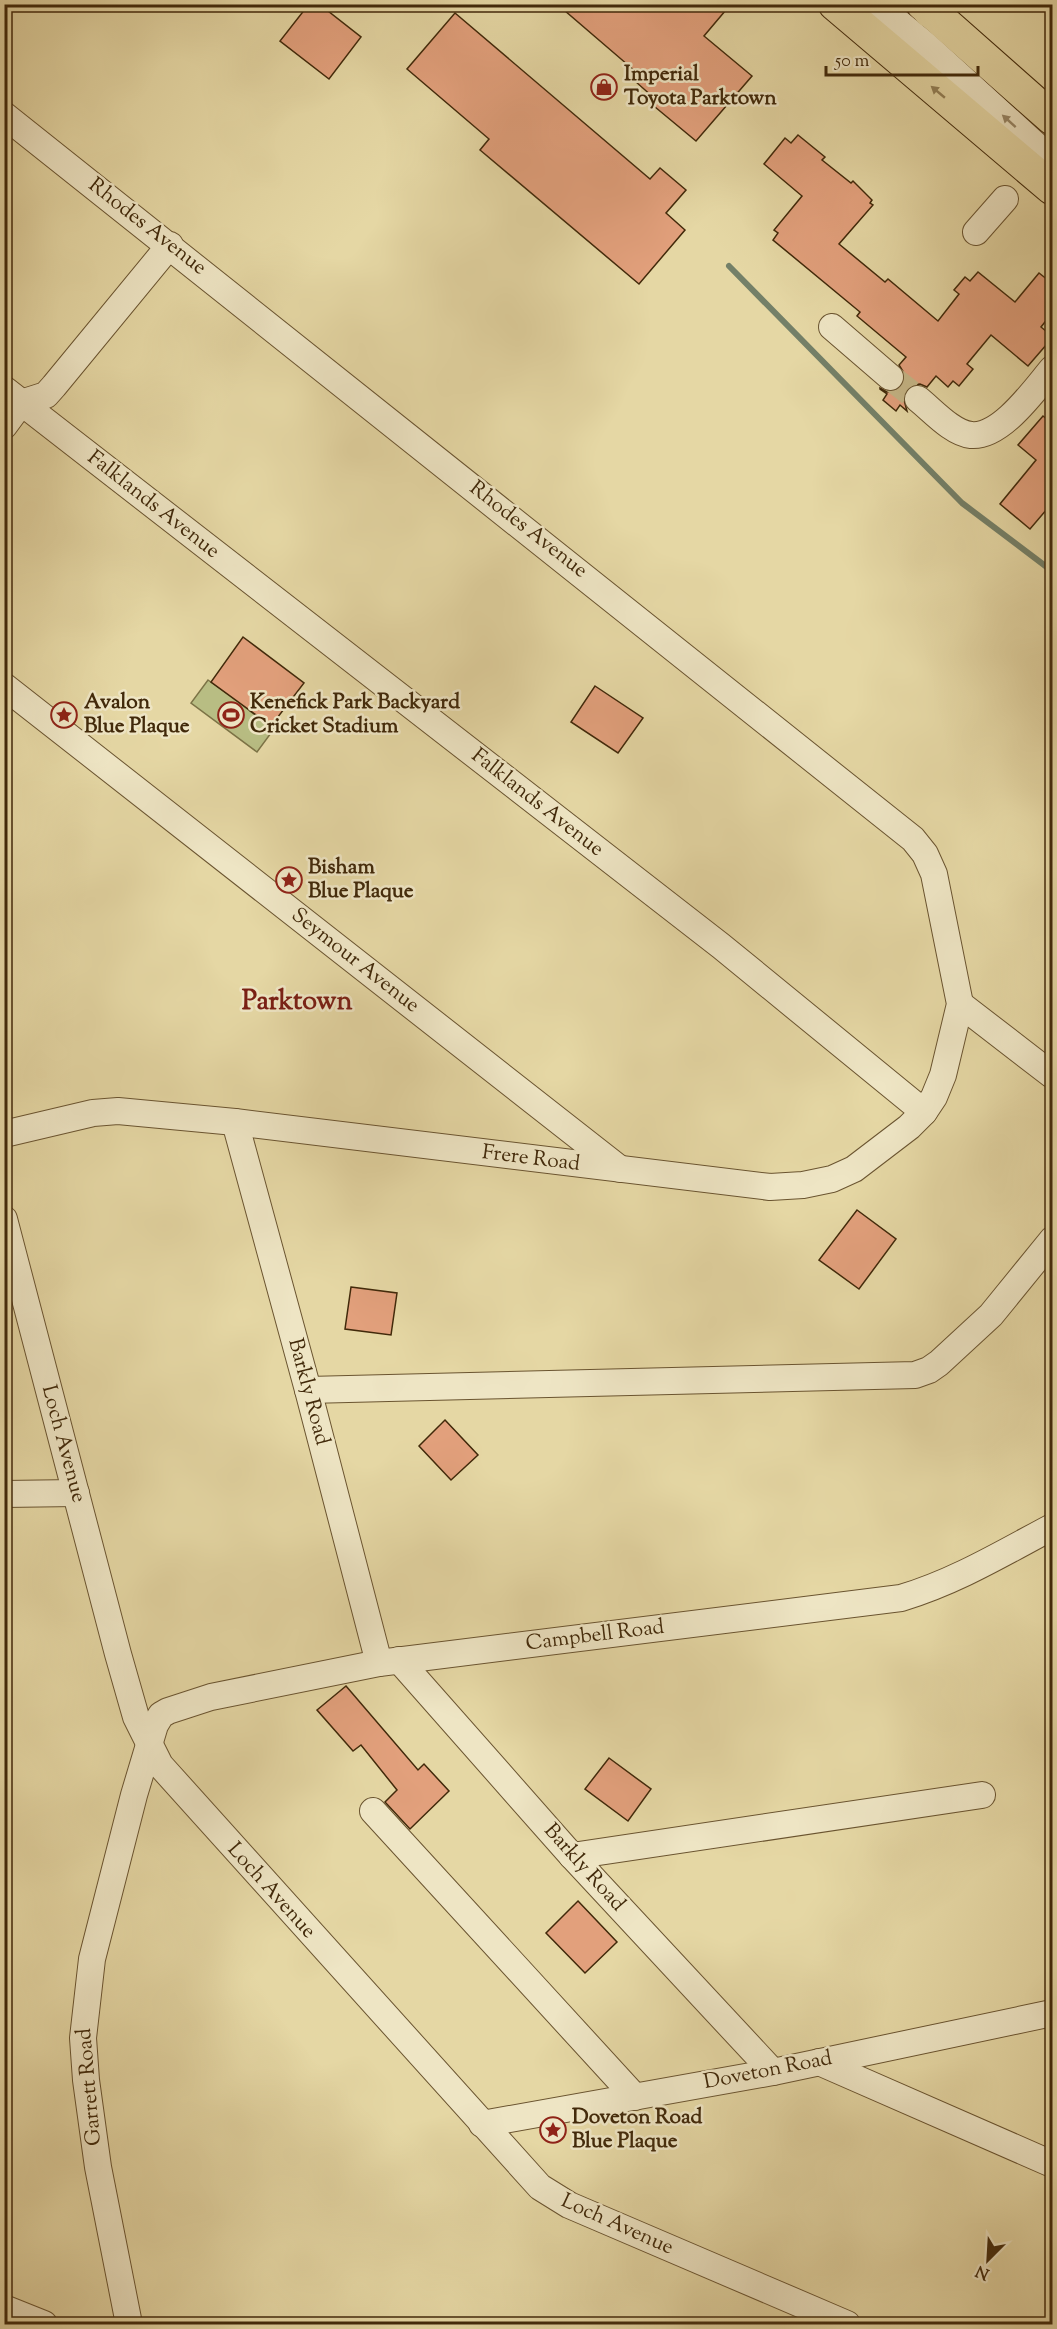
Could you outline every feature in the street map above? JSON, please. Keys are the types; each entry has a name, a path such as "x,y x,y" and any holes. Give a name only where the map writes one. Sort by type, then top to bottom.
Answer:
{"main road":[{"path":"835,4 1053,188"},
{"path":"927,7 1053,118"}],"street":[{"path":"876,4 927,46 1053,160"},
{"name":"Rhodes Avenue","path":"4,114 914,839 925,854 934,874 960,1004"},
{"path":"976,232 1005,199"},
{"path":"4,426 13,396 46,395 170,245"},
{"path":"832,327 890,376"},
{"path":"918,399 956,429 972,435 988,432 1010,417 1053,369"},
{"name":"Falklands Avenue","path":"13,396 721,946 924,1112"},
{"name":"Seymour Avenue","path":"4,686 621,1170"},
{"path":"960,1004 1053,1075"},
{"name":"Frere Road","path":"4,1134 93,1113 118,1111 235,1122 770,1187 803,1185 832,1179 854,1168 909,1127 924,1112 934,1097 943,1075 960,1004"},
{"name":"Barkly Road","path":"235,1122 308,1390 389,1662 773,2072"},
{"name":"Loch Avenue","path":"4,1219 118,1654 136,1717 160,1765 540,2187 561,2201 847,2325"},
{"path":"308,1390 915,1375 939,1363 991,1315 1053,1240"},
{"path":"4,1494 76,1493"},
{"name":"Campbell Road","path":"149,1746 155,1725 161,1715 168,1711 211,1698 389,1662 901,1598 953,1579 1053,1527"},
{"name":"Garrett Road","path":"129,2325 98,2167 86,2080 83,2038 92,1959 134,1795 149,1746"},
{"path":"572,1856 982,1794"},
{"path":"373,1811 635,2097"},
{"name":"Doveton Road","path":"482,2124 773,2072 1053,2013"},
{"path":"819,2062 1053,2164"},
{"path":"4,2308 44,2325"}],"green space":[{"name":"Kenefick Park Backyard Cricket Stadium","path":"208,680 228,694 266,690 250,711 274,729 257,752 191,703"}],"building":[{"path":"309,4 319,4 361,37 329,79 280,41"},
{"path":"557,4 731,4 704,36 752,76 696,141 649,102 653,97 636,82 635,71"},
{"path":"455,13 650,179 660,168 686,190 666,213 685,230 639,284 480,150 489,139 407,69"},
{"path":"798,135 825,157 822,160 851,183 853,181 872,200 870,203 873,205 839,244 885,282 888,279 938,321 959,294 954,290 965,277 970,281 978,272 1015,302 1039,273 1053,284 1053,312 1041,327 1053,337 1028,366 991,335 967,364 973,369 959,386 953,381 948,387 936,376 927,387 920,384 912,385 903,396 907,411 900,405 896,411 883,400 887,394 880,388 887,392 902,386 905,379 899,365 906,357 857,316 860,312 773,240 778,233 774,230 802,196 764,164 785,138 791,143"},
{"path":"1043,416 1053,424 1053,502 1030,529 1000,504 1036,460 1018,445"},
{"path":"243,637 304,683 271,726 211,682"},
{"path":"595,686 643,718 618,753 571,722"},
{"path":"857,1210 896,1239 859,1289 819,1260"},
{"path":"351,1287 397,1293 391,1335 345,1329"},
{"path":"445,1420 478,1455 451,1480 419,1446"},
{"path":"346,1686 418,1770 424,1764 449,1791 410,1829 385,1802 397,1790 361,1745 353,1751 317,1710"},
{"path":"609,1758 651,1789 628,1821 585,1789"},
{"path":"578,1901 617,1942 585,1973 546,1933"}],"waterway":[{"path":"729,266 962,503 1052,571"}],"tunnel":[{"path":"890,377 918,399"}],"place":[{"name":"Imperial Toyota Parktown","path":"604,87"},
{"name":"Avalon Blue Plaque","path":"64,715"},
{"name":"Kenefick Park Backyard Cricket Stadium","path":"231,715"},
{"name":"Bisham Blue Plaque","path":"289,880"},
{"name":"Doveton Road Blue Plaque","path":"553,2130"}],"district":[{"name":"Parktown","path":"297,1002"}]}
